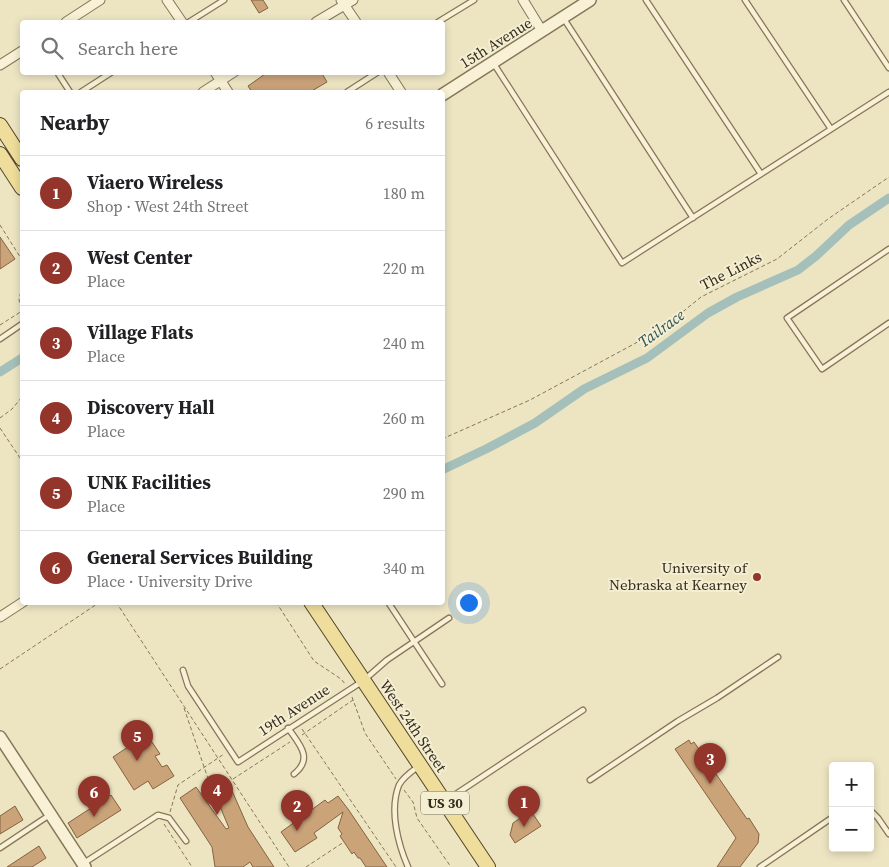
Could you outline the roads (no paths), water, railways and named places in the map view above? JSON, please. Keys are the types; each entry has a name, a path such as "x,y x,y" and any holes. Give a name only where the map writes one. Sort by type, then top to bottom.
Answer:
{"main road":[{"path":"0,125 20,156"},
{"path":"0,154 20,185"},
{"name":"West 24th Street","path":"313,605 488,867"}],"street":[{"path":"69,20 100,0"},
{"path":"167,0 181,20"},
{"path":"523,0 542,31"},
{"name":"15th Avenue","path":"445,93 590,0"},
{"path":"319,20 346,2 355,20"},
{"path":"0,66 20,52"},
{"path":"217,75 227,90"},
{"path":"206,90 230,75"},
{"path":"390,75 400,90"},
{"path":"0,617 20,604"},
{"path":"0,737 51,814 82,866"}],"lane":[{"path":"192,20 224,0"},
{"path":"441,20 474,0"},
{"path":"646,0 761,174"},
{"path":"745,0 831,129"},
{"path":"844,0 889,68"},
{"path":"563,18 692,218"},
{"path":"492,62 622,263 889,92"},
{"path":"59,75 69,90"},
{"path":"84,90 107,75"},
{"path":"350,90 373,75"},
{"path":"889,249 788,318 822,369 889,323"},
{"path":"0,339 20,325"},
{"path":"390,605 442,684"},
{"name":"19th Avenue","path":"183,670 188,686 238,762 288,728 350,690 386,660 449,618"},
{"path":"590,780 674,723 717,698 778,657"},
{"path":"444,801 584,710"},
{"path":"288,728 305,757 302,768 294,774"},
{"path":"408,867 400,844 395,812 396,801 399,785 404,778 420,766"},
{"path":"0,848 51,814"},
{"path":"874,814 889,834"},
{"path":"82,866 158,815 169,818 186,841"},
{"path":"760,867 829,820"},
{"path":"882,823 889,821"}],"waterway":[{"name":"Tailrace","path":"445,469 535,423 584,389 647,358 708,313 737,297 798,270 849,225 889,198"},
{"name":"Tailrace","path":"0,372 20,359"}],"place":[{"name":"University of Nebraska at Kearney","path":"757,577"},
{"name":"UNK Facilities","path":"137,761"},
{"name":"Village Flats","path":"710,784"},
{"name":"Discovery Hall","path":"217,815"},
{"name":"General Services Building","path":"94,817"},
{"name":"Viaero Wireless","path":"524,827"},
{"name":"West Center","path":"297,831"}]}
